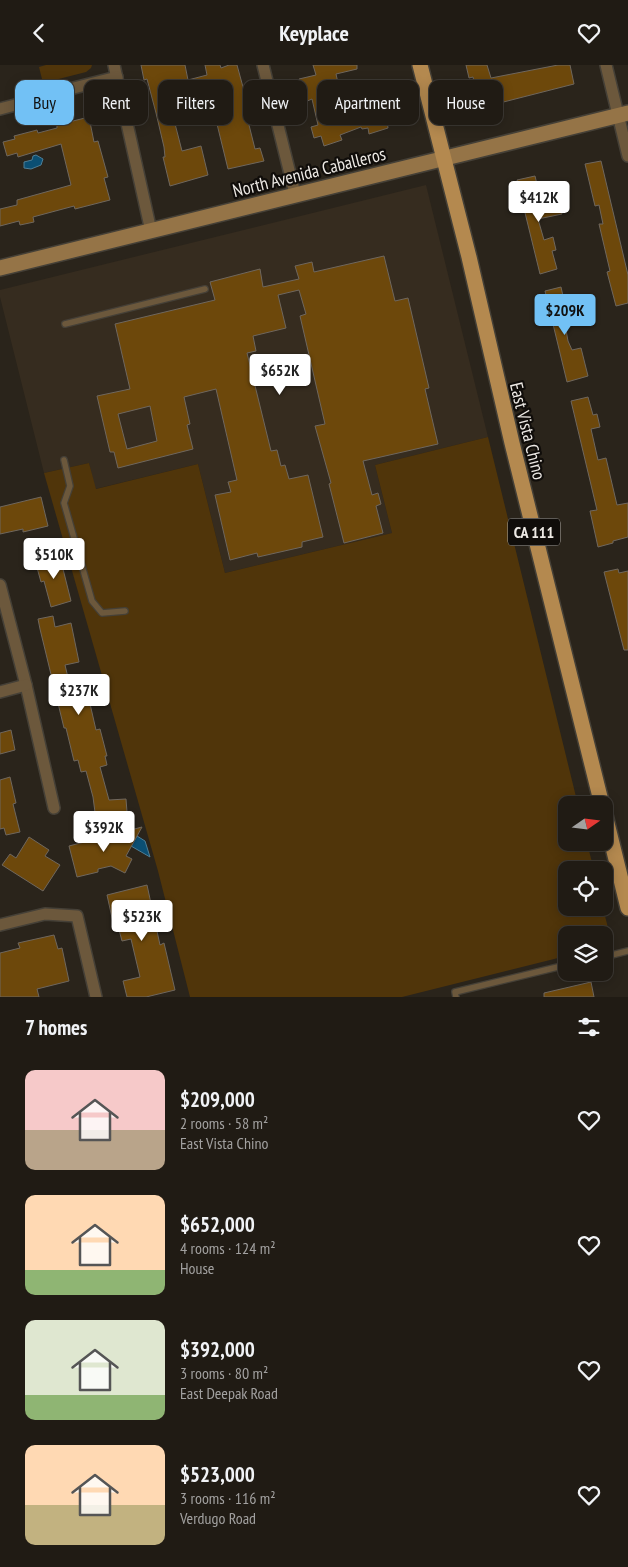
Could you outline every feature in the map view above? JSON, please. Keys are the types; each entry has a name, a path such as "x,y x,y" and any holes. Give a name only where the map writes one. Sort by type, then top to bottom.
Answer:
{"main road":[{"name":"East Vista Chino","path":"420,65 469,257 512,443 600,796"},
{"path":"613,841 625,881 628,908"}],"street":[{"path":"114,65 151,231"},
{"path":"263,65 295,194"},
{"path":"606,65 623,114 628,156"},
{"path":"74,88 117,77"},
{"path":"0,109 15,105"},
{"name":"North Avenida Caballeros","path":"0,268 623,114"},
{"path":"0,585 26,685 54,808"},
{"path":"0,692 26,685"},
{"path":"0,925 45,914 77,916 96,997"}],"lane":[{"path":"64,324 205,289"},
{"path":"64,460 70,486 64,503 92,601 102,613 125,611"},
{"path":"613,955 628,951"},
{"path":"456,997 454,993 558,967"}],"shaded area":[{"path":"46,65 92,65 86,72 55,80 42,80 39,67"},
{"path":"426,185 488,437 375,465 392,533 225,573 198,464 95,489 89,463 44,473 0,297 0,290"},
{"path":"488,437 576,796 558,796 558,851 589,851 592,861 558,861 558,916 605,916 608,926 558,926 558,958 402,997 190,997 158,871 44,473 89,463 96,489 198,464 225,573 392,533 375,465"}],"water":[{"path":"36,155 43,159 41,165 31,169 24,168 24,162 32,160 33,156"},
{"path":"96,675 100,692 91,695 86,678"},
{"path":"137,836 145,841 150,857 131,846"}],"building":[{"path":"141,65 185,65 188,80 158,80 158,122 148,80 144,80"},
{"path":"205,65 220,65 221,68 237,65 243,87 243,125 249,125 255,149 260,148 264,161 228,169 217,125 233,125 233,80 188,80 207,75"},
{"path":"313,65 357,65 357,69 336,74 337,80 317,80 317,121 312,99 307,101 307,80 299,79 316,75"},
{"path":"466,65 487,65 491,78 558,65 570,65 574,84 503,102 503,80 474,80 473,77 469,78"},
{"path":"84,118 84,125 91,125 94,142 98,141 108,177 104,178 110,200 75,209 74,206 33,217 34,222 20,225 19,221 0,226 0,209 17,205 17,200 71,185 61,144 18,157 17,153 7,156 3,142 15,139 14,136 37,130 38,133 57,128 57,125 74,125 74,121"},
{"path":"159,125 175,125 182,151 201,146 208,175 170,186 163,157 165,157"},
{"path":"318,125 388,125 388,128 369,134 368,128 362,129 361,127 340,135 342,140 324,146 321,136 314,138 311,127"},
{"path":"601,161 628,275 628,303 616,306 607,272 610,271 599,224 603,224 599,205 595,206 585,164"},
{"path":"535,176 542,205 559,201 562,214 538,219 544,240 553,237 556,250 552,251 557,269 540,274 517,180"},
{"path":"384,256 395,301 408,298 429,388 425,389 438,444 363,461 372,495 378,493 381,504 376,506 383,533 344,543 329,484 331,483 315,426 325,424 300,316 306,314 299,290 278,295 286,328 253,336 256,351 247,353 271,451 277,450 281,466 285,465 289,479 308,475 323,537 302,542 302,547 258,557 257,553 230,560 215,495 231,492 228,482 237,480 216,389 184,397 190,424 187,425 193,449 118,468 114,452 110,452 97,396 130,389 115,324 215,300 210,282 260,269 263,287 299,279 295,266 312,262 314,272","holes":["150,406 157,441 127,449 118,414"]},
{"path":"561,287 565,305 570,304 573,317 564,319 568,341 572,350 581,348 588,376 567,382 545,291"},
{"path":"588,397 593,415 597,414 600,427 591,429 598,460 606,458 617,505 628,503 628,537 598,547 590,511 597,510 571,401"},
{"path":"41,497 48,526 23,532 23,529 0,534 0,507"},
{"path":"59,553 71,601 51,607 44,581 41,582 36,564 43,562 42,558"},
{"path":"618,569 619,573 628,571 628,650 624,650 604,572"},
{"path":"53,616 55,627 71,623 79,662 65,665 70,686 85,682 96,730 100,729 107,756 105,756 107,765 100,767 109,800 126,799 126,816 96,820 93,797 86,771 81,772 78,760 74,761 66,728 64,728 38,619"},
{"path":"11,730 15,750 0,754 0,733"},
{"path":"10,777 16,803 13,804 20,832 6,835 4,828 0,829 0,780"},
{"path":"142,827 126,856 132,859 125,873 111,866 98,869 98,872 77,877 69,846"},
{"path":"29,837 49,850 45,856 60,865 43,891 2,865 10,854 16,858"},
{"path":"147,885 160,945 164,943 175,990 146,997 127,997 123,981 140,977 131,939 122,941 118,926 114,927 107,895"},
{"path":"54,935 58,949 62,948 69,981 37,989 39,997 0,997 0,953 20,948 18,943"},
{"path":"591,982 594,997 544,997 544,993"}]}
